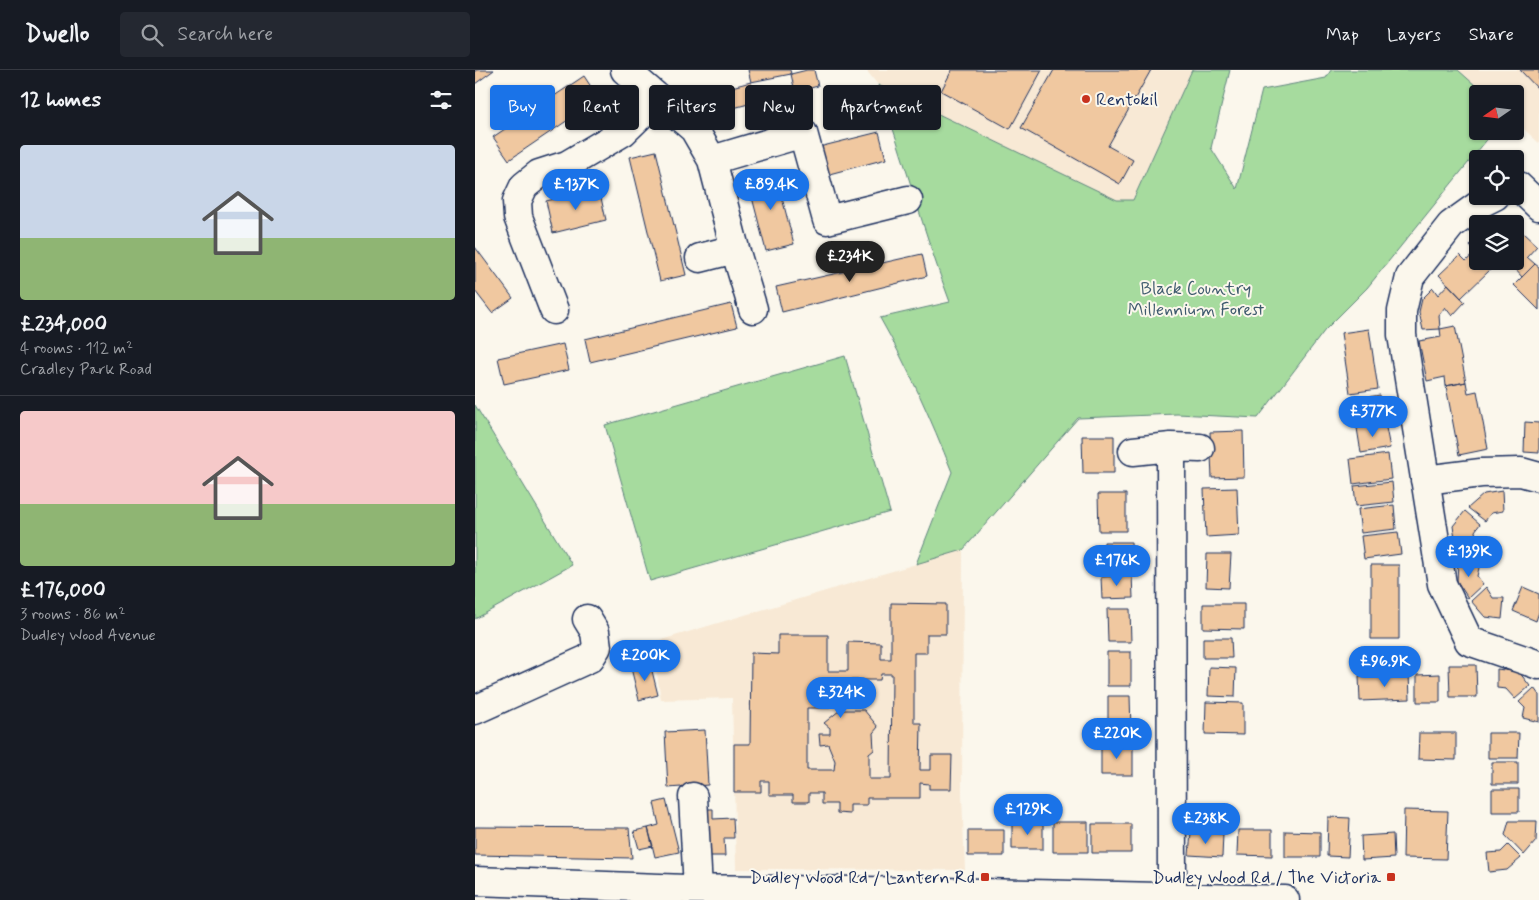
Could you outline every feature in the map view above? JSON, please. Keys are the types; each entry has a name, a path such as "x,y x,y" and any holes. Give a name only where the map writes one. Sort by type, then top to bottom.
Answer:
{"street":[{"path":"625,70 649,91"},
{"path":"554,310 518,217 517,201 524,186 539,174 567,165 623,132 649,106"},
{"path":"694,130 712,160 753,309"},
{"path":"790,130 827,220 908,200"},
{"path":"712,160 794,136"},
{"path":"1524,192 1539,206"},
{"path":"1479,205 1451,226 1410,277 1402,311 1402,335 1442,584 1469,641 1539,665"},
{"path":"700,258 735,249"},
{"path":"1171,446 1172,898"},
{"path":"1133,451 1171,446 1200,448"},
{"path":"1425,480 1481,473 1521,472 1539,477"},
{"path":"475,710 590,658 597,648 595,632 587,619"},
{"path":"690,893 693,797"},
{"path":"475,881 690,893 1285,900"}],"shaded area":[{"path":"866,70 1192,70 1133,200 1117,200 941,115 941,85 878,85"},
{"path":"1458,70 1539,70 1539,143 1524,129 1524,85 1475,85"},
{"path":"963,550 962,795 965,870 736,869 732,698 661,700 654,653 631,649"}],"green space":[{"name":"Black Country Millennium Forest","path":"1192,70 1230,70 1211,148 1237,189 1262,90 1326,78 1331,70 1458,70 1475,85 1469,85 1469,140 1487,140 1479,150 1469,150 1469,162 1367,288 1325,330 1258,418 1177,414 1078,418 963,550 916,564 952,472 919,393 880,318 950,302 893,130 941,130 941,115 1117,200 1133,200"},
{"path":"845,356 890,512 650,581 605,425"},
{"path":"475,405 572,565 475,619"}],"building":[{"path":"475,70 494,70 475,84"},
{"path":"748,70 790,70 791,74 751,82"},
{"path":"814,70 818,86 813,87 813,85 793,85 791,74"},
{"path":"952,70 1042,70 1010,129 941,91"},
{"name":"Rentokil","path":"1054,70 1151,70 1108,146 1133,160 1120,184 1021,128"},
{"path":"1520,70 1539,70 1539,90"},
{"path":"584,76 590,85 571,85"},
{"path":"751,82 752,85 745,85 745,105 735,108 735,86"},
{"path":"565,89 565,122 555,129 555,95"},
{"path":"503,130 553,130 509,160 493,137"},
{"path":"879,132 886,159 818,177 811,149"},
{"path":"656,151 686,275 660,281 630,157"},
{"path":"775,171 794,244 766,251 747,178"},
{"path":"599,189 606,220 553,233 546,201"},
{"path":"1524,234 1537,246 1527,257 1535,264 1522,277 1516,270 1524,270"},
{"path":"475,247 513,298 492,313 475,291"},
{"path":"922,254 927,276 782,312 776,287"},
{"path":"1460,255 1466,261 1469,258 1469,270 1490,270 1461,298 1439,275"},
{"path":"1535,264 1539,267 1539,310 1514,285"},
{"path":"1448,284 1465,302 1452,316 1445,307 1439,315 1440,329 1423,330 1419,312 1422,299 1433,288 1438,295"},
{"path":"731,304 737,327 590,362 585,339"},
{"path":"1455,326 1466,382 1446,386 1445,377 1427,381 1419,341 1441,337 1440,329"},
{"path":"1369,329 1378,389 1350,393 1341,333"},
{"path":"563,344 569,370 504,384 498,358"},
{"path":"1466,382 1468,393 1477,391 1488,449 1459,455 1446,386"},
{"path":"1380,395 1385,418 1354,423 1350,400"},
{"path":"1525,422 1539,423 1539,453 1524,452"},
{"path":"1385,423 1390,448 1361,453 1357,428"},
{"path":"1243,431 1244,477 1212,478 1210,432"},
{"path":"1082,436 1114,436 1114,473 1083,473"},
{"path":"1388,454 1391,479 1353,484 1350,459"},
{"path":"1392,482 1394,502 1356,506 1354,486"},
{"path":"1237,488 1239,535 1206,537 1204,489"},
{"path":"1502,491 1503,511 1491,513 1485,521 1468,508 1484,494"},
{"path":"1098,494 1126,494 1126,531 1099,531"},
{"path":"1394,505 1396,529 1361,533 1358,509"},
{"path":"1465,511 1480,524 1475,531 1477,542 1456,545 1453,526"},
{"path":"1398,532 1401,554 1364,559 1361,536"},
{"path":"1104,542 1131,542 1132,562 1104,562"},
{"path":"1207,554 1231,554 1229,588 1206,587"},
{"path":"1458,562 1480,564 1477,576 1483,584 1468,598 1457,581"},
{"path":"1371,565 1399,565 1399,639 1371,639"},
{"path":"1132,575 1133,598 1102,599 1101,577"},
{"path":"1486,587 1493,598 1504,598 1502,619 1485,617 1471,601"},
{"path":"1523,587 1539,594 1539,612 1536,621 1513,611"},
{"path":"891,603 946,604 946,634 927,634 927,653 914,653 914,723 921,723 920,770 931,770 931,755 952,755 951,789 929,789 929,784 920,783 920,798 867,798 867,805 850,805 850,814 837,813 837,804 822,804 822,793 809,793 809,802 793,802 793,795 769,795 769,781 761,781 761,792 734,792 734,744 750,744 751,653 778,654 778,635 828,635 828,671 848,671 848,642 881,643 881,659 891,659","holes":["881,674 892,674 891,779 869,779 869,754 874,750 873,733 878,727 864,710 840,710 824,723 830,728 830,734 819,734 820,745 828,744 835,761 834,770 807,770 807,708 829,708 829,680 880,680"]},
{"path":"1203,604 1244,604 1244,629 1203,628"},
{"path":"1107,609 1130,609 1131,642 1108,642"},
{"path":"1203,638 1231,638 1232,658 1203,658"},
{"path":"1107,652 1131,652 1131,686 1107,686"},
{"path":"650,663 658,695 639,700 631,668"},
{"path":"1449,665 1476,665 1477,697 1450,697"},
{"path":"1209,667 1236,668 1235,697 1208,696"},
{"path":"1497,669 1519,672 1530,686 1515,699 1506,689 1497,688"},
{"path":"1409,674 1410,699 1360,701 1359,676"},
{"path":"1440,674 1440,702 1417,702 1417,675"},
{"path":"1534,688 1539,695 1539,722 1523,718 1525,708 1519,702"},
{"path":"1108,696 1130,696 1131,730 1108,730"},
{"path":"1206,702 1243,703 1243,735 1205,734"},
{"path":"705,730 708,785 668,788 665,732"},
{"path":"1419,733 1456,733 1456,760 1418,759"},
{"path":"1488,733 1519,733 1518,758 1488,758"},
{"path":"1101,745 1133,745 1133,775 1101,775"},
{"path":"1492,762 1518,762 1518,784 1492,784"},
{"path":"1492,789 1519,789 1519,812 1492,812"},
{"path":"666,800 679,852 655,857 648,828 659,825 654,803"},
{"path":"705,809 713,809 713,819 733,818 734,838 724,838 725,856 707,856"},
{"path":"1404,810 1448,811 1446,859 1403,858"},
{"path":"1328,817 1350,818 1348,857 1327,856"},
{"path":"1509,821 1537,821 1536,841 1524,855 1505,835"},
{"path":"1053,822 1088,822 1088,852 1053,852"},
{"path":"1012,823 1043,823 1043,849 1012,849"},
{"path":"1092,824 1131,824 1131,853 1092,853"},
{"path":"475,827 629,828 632,858 475,855"},
{"path":"648,828 653,846 639,849 634,831"},
{"path":"968,830 1004,830 1004,856 968,856"},
{"path":"1238,830 1272,830 1272,856 1237,855"},
{"path":"1285,831 1320,832 1320,857 1285,857"},
{"path":"1191,832 1223,834 1222,857 1189,855"},
{"path":"1393,834 1394,858 1362,860 1361,836"},
{"path":"1508,845 1521,858 1507,870 1489,872 1487,853 1501,852"}],"place":[{"name":"Rentokil","path":"1086,99"},
{"name":"Dudley Wood Rd / Lantern Rd","path":"985,877"},
{"name":"Dudley Wood Rd / The Victoria","path":"1391,877"}]}
